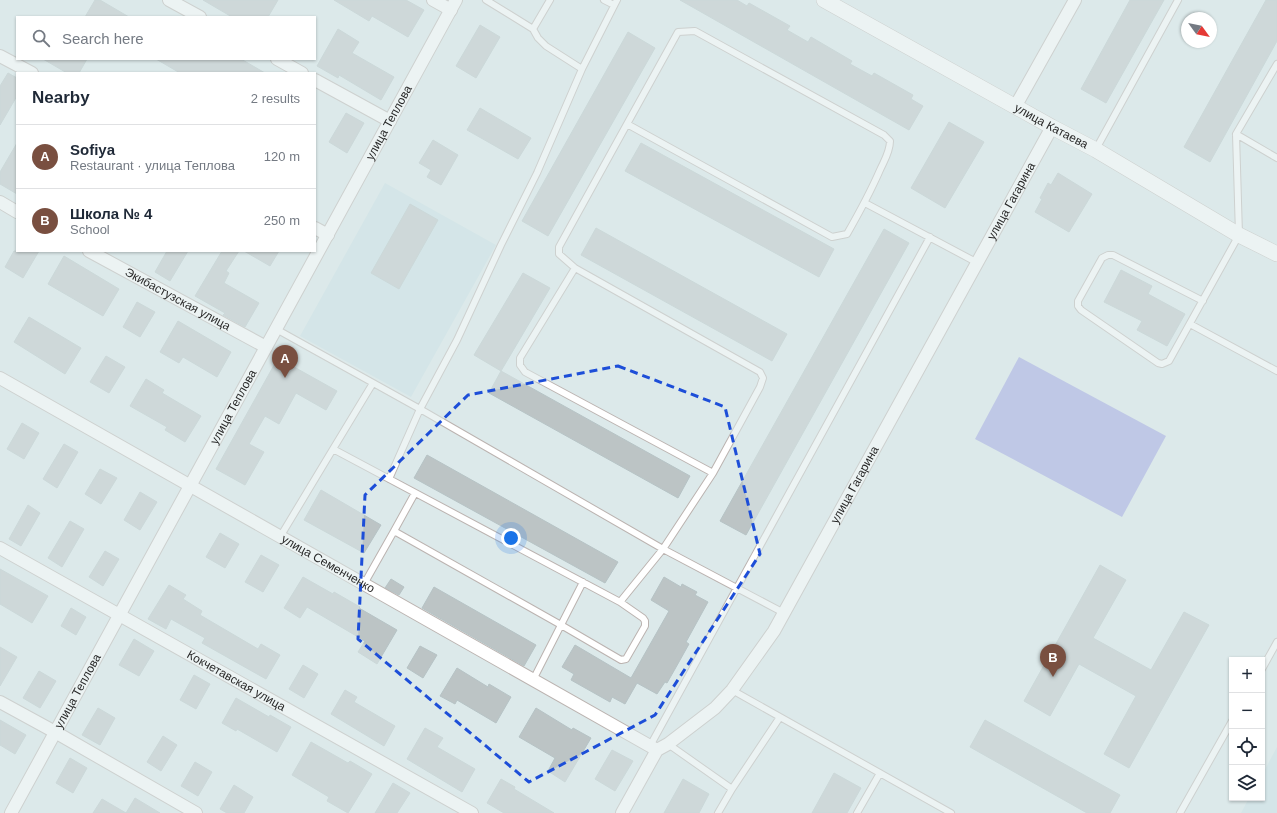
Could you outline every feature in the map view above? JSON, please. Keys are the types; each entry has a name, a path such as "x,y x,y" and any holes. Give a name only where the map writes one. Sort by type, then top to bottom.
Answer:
{"street":[{"path":"169,0 198,16"},
{"path":"433,0 454,5"},
{"name":"улица Катаева","path":"824,0 1015,107 1096,150 1239,235 1277,254"},
{"path":"1015,107 1075,0"},
{"name":"улица Теплова","path":"11,813 454,5"},
{"path":"0,56 30,72"},
{"path":"279,60 300,72"},
{"path":"316,81 390,121"},
{"name":"улица Гагарина","path":"653,748 668,744 715,708 732,690 774,631 976,262 1052,127"},
{"path":"0,202 16,211"},
{"path":"316,229 328,235"},
{"name":"Экибастузская улица","path":"91,252 266,348"},
{"name":"улица Семенченко","path":"0,378 653,748"},
{"name":"Кокчетавская улица","path":"0,548 472,813"},
{"path":"0,702 196,813"},
{"path":"622,813 653,748"}],"lane":[{"path":"486,0 534,29 538,38 546,46 582,69"},
{"path":"534,29 550,0"},
{"path":"389,479 420,409 457,340 501,245 537,173 582,69 616,3 604,0"},
{"path":"1096,150 1178,0"},
{"path":"620,602 663,549 714,473 760,387 763,378 760,372 575,268 559,254 559,247 627,124 678,32 695,31 884,136 890,141 890,149 865,203 846,234 832,237 627,124"},
{"path":"1204,301 1114,255 1108,254 1102,258 1078,301 1078,306 1081,310 1158,363 1162,364 1168,361 1204,301 1239,235 1236,134 1277,64"},
{"path":"1236,134 1277,158"},
{"path":"865,203 976,262"},
{"path":"653,748 736,588 930,237"},
{"path":"575,268 520,358 520,365 525,372 714,473"},
{"path":"1190,324 1277,371"},
{"path":"276,329 420,409 663,549 784,612"},
{"path":"280,537 373,383"},
{"path":"332,449 620,602 643,618 645,621 645,626 626,659 621,660 394,531"},
{"path":"364,584 415,492"},
{"path":"533,680 583,582"},
{"path":"1265,664 1277,642"},
{"path":"732,690 951,813"},
{"path":"718,813 732,789 780,717"},
{"path":"1180,813 1229,726"},
{"path":"668,744 732,789"},
{"path":"857,813 880,773"}],"highlighted area":[{"path":"618,366 725,407 760,554 655,715 529,782 358,639 365,495 468,395"}],"shaded area":[{"path":"385,183 496,245 411,397 300,336"},
{"path":"1019,357 1166,436 1122,517 975,439"},
{"path":"1277,747 1277,813 1241,813 1247,801 1265,801 1265,769"}],"building":[{"path":"95,0 100,0 127,16 86,16"},
{"path":"203,0 278,0 269,16 230,16"},
{"path":"334,0 406,0 424,10 408,37 372,16 369,21"},
{"path":"680,0 737,0 747,6 749,3 790,26 787,30 808,42 811,37 852,61 850,64 872,76 874,73 913,95 911,99 923,106 909,130"},
{"path":"1130,0 1164,0 1106,103 1081,89"},
{"path":"1266,0 1277,0 1277,41 1210,162 1184,147"},
{"path":"480,25 500,37 476,78 456,66"},
{"path":"338,29 359,42 352,53 394,77 381,100 339,75 338,78 317,66"},
{"path":"628,32 655,48 548,236 522,221"},
{"path":"45,60 86,60 80,72 65,72"},
{"path":"158,60 243,60 263,72 178,72"},
{"path":"8,73 16,77 16,98 0,125 0,86"},
{"path":"480,108 531,138 518,159 467,130"},
{"path":"346,113 364,123 347,153 329,142"},
{"path":"949,122 984,142 945,208 911,188"},
{"path":"433,140 458,155 441,185 427,177 431,170 419,163"},
{"path":"641,143 834,249 819,277 625,171"},
{"path":"16,145 16,193 0,184 0,172"},
{"path":"1058,173 1092,194 1069,232 1035,212 1048,183 1051,185"},
{"path":"410,204 438,220 399,289 371,273"},
{"path":"596,228 787,334 772,361 581,255"},
{"path":"884,229 909,243 746,535 720,521"},
{"path":"14,251 38,252 23,278 5,267"},
{"path":"166,252 187,252 170,281 155,272"},
{"path":"221,252 238,252 226,271 229,273 224,283 259,303 245,327 223,315 225,313 195,296"},
{"path":"246,252 278,252 270,266"},
{"path":"64,256 119,289 103,316 48,284"},
{"path":"1121,270 1152,286 1148,294 1185,314 1167,346 1137,330 1142,321 1104,302"},
{"path":"523,273 550,288 501,371 474,355"},
{"path":"137,302 155,312 140,337 123,327"},
{"path":"29,317 81,348 65,374 14,342"},
{"path":"178,321 231,352 217,377 183,357 179,363 160,352"},
{"path":"106,356 125,367 109,393 90,382"},
{"path":"278,358 337,391 326,410 296,393 279,424 265,416 249,444 264,452 245,485 216,469"},
{"path":"501,371 690,476 678,498 489,393"},
{"path":"146,379 164,390 162,393 201,416 185,442 165,430 167,427 130,406"},
{"path":"22,423 39,433 24,459 7,449"},
{"path":"64,444 78,452 57,488 43,479"},
{"path":"427,455 618,562 605,583 414,478"},
{"path":"100,469 117,478 101,504 85,494"},
{"path":"321,490 381,525 364,553 304,520"},
{"path":"140,492 157,502 140,530 124,520"},
{"path":"28,505 40,513 21,546 9,539"},
{"path":"70,521 84,529 62,567 48,558"},
{"path":"220,533 239,544 225,568 206,557"},
{"path":"105,551 119,559 103,586 89,577"},
{"path":"261,555 279,565 263,592 245,582"},
{"path":"1100,565 1126,580 1093,638 1151,670 1184,612 1209,625 1129,768 1104,754 1136,696 1079,664 1050,716 1024,701"},
{"path":"0,569 48,596 32,623 0,604"},
{"path":"303,577 333,594 334,592 397,630 377,664 358,652 365,641 307,607 300,618 284,608"},
{"path":"664,577 681,587 682,584 697,592 695,595 708,602 686,642 689,644 667,683 665,682 657,694 637,683 625,704 612,697 610,702 571,680 574,674 562,667 575,645 631,678 669,611 651,600"},
{"path":"391,579 404,587 399,595 385,588"},
{"path":"169,585 186,595 183,599 202,611 200,615 258,649 261,644 280,655 266,679 202,643 205,638 171,619 166,629 148,619"},
{"path":"434,587 536,645 524,666 422,608"},
{"path":"71,608 86,617 76,635 61,626"},
{"path":"134,639 154,651 139,676 119,665"},
{"path":"420,646 437,655 423,678 407,668"},
{"path":"0,647 17,657 0,686"},
{"path":"303,665 318,674 304,698 289,689"},
{"path":"457,668 488,687 489,684 511,697 496,723 457,700 455,704 440,696"},
{"path":"39,671 56,681 40,708 23,698"},
{"path":"194,675 210,684 196,709 180,700"},
{"path":"345,690 357,697 354,702 395,726 384,746 331,714"},
{"path":"236,698 269,717 270,715 291,727 277,752 237,729 236,731 222,723"},
{"path":"98,708 115,718 100,745 82,735"},
{"path":"536,708 572,730 573,728 591,738 565,782 548,771 555,758 519,737"},
{"path":"0,720 26,735 15,754 0,745"},
{"path":"985,720 1120,795 1110,813 1087,813 970,747"},
{"path":"425,728 443,738 437,747 475,769 462,792 407,759"},
{"path":"163,736 177,745 161,771 147,762"},
{"path":"311,742 348,763 350,761 372,774 348,813 327,801 329,797 292,775"},
{"path":"612,750 633,761 615,791 595,779"},
{"path":"70,758 87,768 73,793 56,783"},
{"path":"195,762 212,772 198,796 181,786"},
{"path":"834,773 861,788 847,813 812,813"},
{"path":"501,779 515,787 514,789 554,813 504,813 487,803"},
{"path":"683,779 709,794 699,813 664,813"},
{"path":"393,783 410,793 397,813 375,813"},
{"path":"234,785 253,797 244,813 227,813 220,809"},
{"path":"135,798 160,813 126,813"},
{"path":"102,799 126,813 93,813"}],"place":[{"name":"Sofiya","path":"285,378"},
{"name":"Школа № 4","path":"1053,677"}]}
